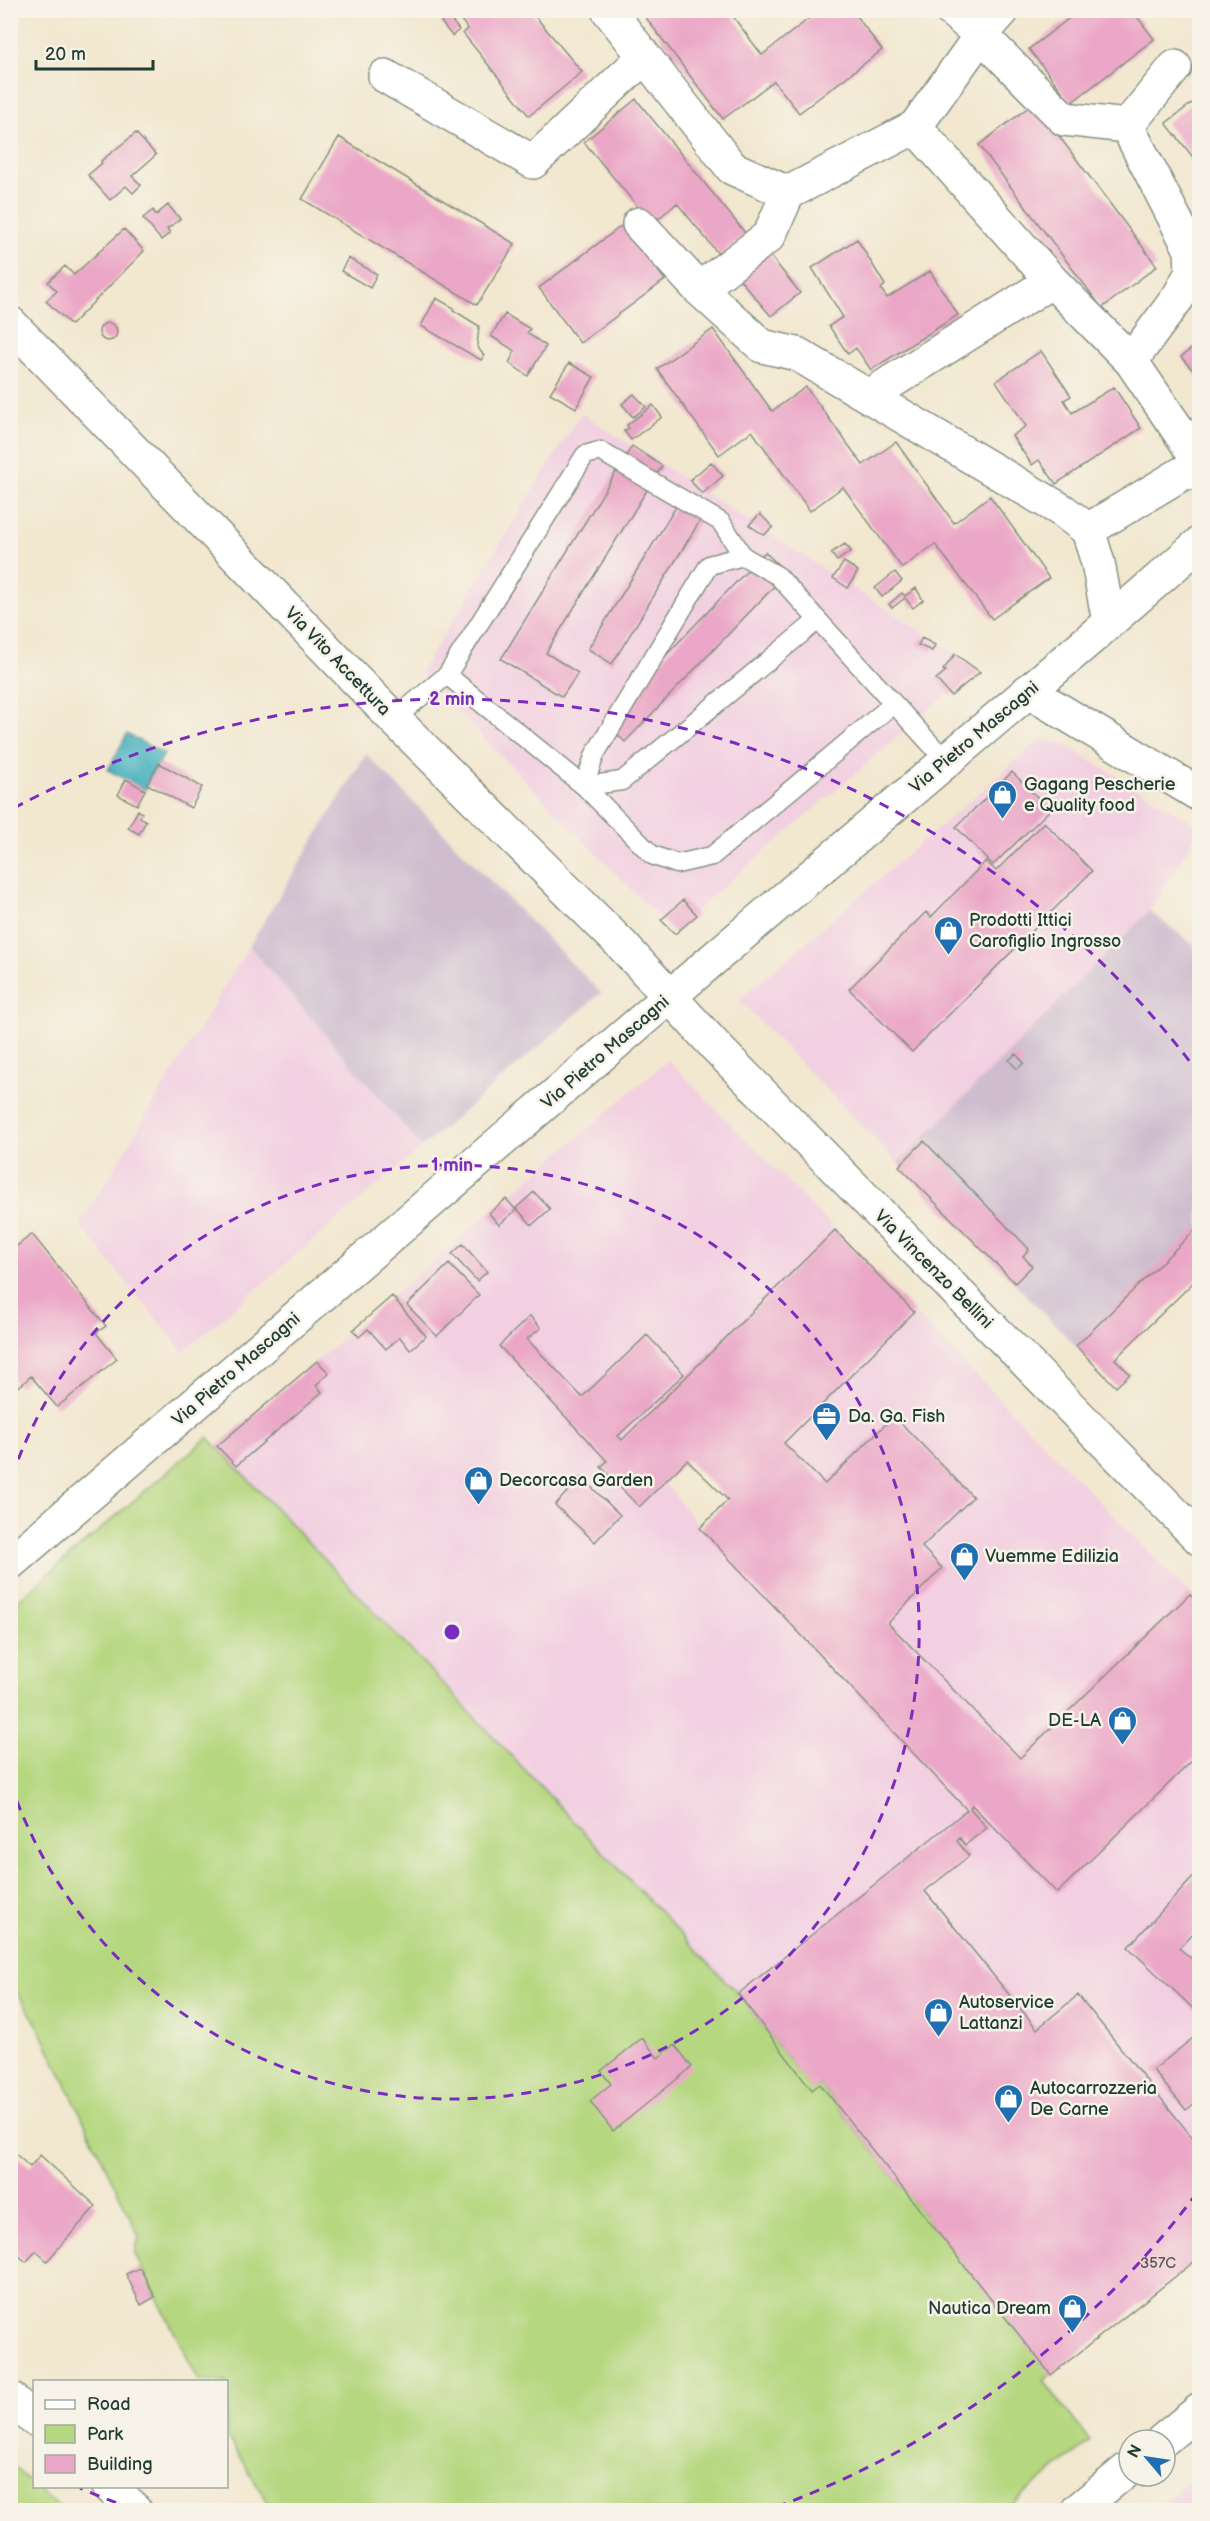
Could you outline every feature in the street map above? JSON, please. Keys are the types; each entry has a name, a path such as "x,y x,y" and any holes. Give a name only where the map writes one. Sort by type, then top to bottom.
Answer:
{"street":[{"path":"608,10 732,168 788,193"},
{"path":"951,10 981,34 1064,119 1126,126"},
{"path":"699,289 769,236 788,193 915,127 981,34 1003,10"},
{"path":"386,76 533,162 644,57"},
{"path":"1126,126 1175,66"},
{"path":"1126,126 1191,250 1192,272 1179,296 1131,361"},
{"path":"915,127 1052,281 1131,361 1191,449 1200,457"},
{"path":"639,224 699,289 762,346 797,354 1063,511 1088,530 1098,563 1110,622"},
{"path":"869,396 1052,281"},
{"name":"Via Vito Accettura","path":"10,323 394,719 622,945 669,997"},
{"path":"1088,530 1183,473 1200,472"},
{"name":"Via Pietro Mascagni","path":"10,1563 1200,543"},
{"path":"1028,691 1200,795"},
{"name":"Via Vincenzo Bellini","path":"669,997 727,1059 1200,1539"},
{"path":"10,2398 33,2418"},
{"path":"1177,2429 1200,2410"},
{"path":"1078,2511 1117,2478"},
{"path":"110,2488 135,2511"}],"lane":[{"path":"394,719 447,675 585,455 600,451 721,522 743,556 778,576 946,761"},
{"path":"584,786 595,754 709,565 743,556"},
{"path":"584,786 622,781 818,621"},
{"path":"447,675 584,786 652,855 677,864 712,856 893,704"}],"shaded area":[{"path":"581,413 978,668 672,931 420,673"},
{"name":"Prodotti Ittici Carofiglio Ingrosso","path":"1040,740 1062,743 1199,826 1199,830 1149,911 898,1163 739,1000"},
{"path":"366,754 601,993 422,1147 249,946"},
{"path":"1149,911 1199,949 1199,1276 1101,1372 898,1163"},
{"path":"249,946 422,1147 183,1352 80,1225"},
{"path":"668,1060 835,1230 664,1482 700,1528 914,1312 1199,1603 1199,2257 812,2090 217,1446"},
{"path":"1199,2473 1199,2510 1154,2510"}],"green space":[{"path":"208,1437 738,1994 812,2089 820,2084 1051,2374 1044,2381 1090,2441 1004,2510 259,2510 267,2502 228,2438 228,2380 198,2380 135,2254 139,2236 37,2024 11,1982 11,1606"},
{"path":"10,2464 33,2484 33,2488 38,2488 63,2510 11,2510"}],"water":[{"path":"127,734 164,754 145,790 108,770"}],"building":[{"path":"453,10 530,10 582,72 529,116 463,33 468,29"},
{"path":"640,10 728,10 762,55 820,10 852,10 882,50 799,113 774,81 723,119"},
{"path":"1080,10 1132,10 1154,39 1071,103 1029,49"},
{"path":"448,16 459,30 452,36 441,22"},
{"path":"1200,97 1200,166 1166,123"},
{"path":"636,99 746,234 720,256 677,203 652,224 584,142"},
{"path":"1034,103 1157,266 1102,308 979,145"},
{"path":"136,133 156,155 132,176 141,185 133,193 126,186 110,200 88,175 102,163 101,161"},
{"path":"339,137 515,244 477,305 302,199"},
{"path":"168,205 180,219 167,229 170,233 161,240 143,218 153,210 156,215"},
{"path":"624,224 665,280 580,343 539,288"},
{"path":"124,229 144,251 71,325 46,301 57,291 48,282 65,266 74,275"},
{"path":"857,239 885,285 881,289 887,298 930,271 958,315 871,370 856,348 848,354 829,326 843,317 812,268"},
{"path":"765,249 800,293 771,316 735,274"},
{"path":"348,258 377,274 370,288 341,271"},
{"path":"436,298 479,326 477,346 484,356 481,360 421,326"},
{"path":"505,314 530,329 527,333 546,346 528,376 509,363 515,351 491,336"},
{"path":"104,323 112,323 117,328 115,339 104,341 99,336 99,328"},
{"path":"713,329 772,411 806,387 863,465 896,442 954,523 990,496 1049,578 992,619 935,544 902,568 843,487 810,511 752,431 719,455 657,369"},
{"path":"1200,342 1200,378 1181,357"},
{"path":"1041,351 1071,396 1064,400 1072,413 1114,387 1141,428 1056,484 1039,460 1032,465 1012,436 1026,426 996,381"},
{"path":"569,363 594,377 576,408 550,393"},
{"path":"634,394 646,407 633,417 622,404"},
{"path":"653,405 662,417 631,440 624,431 629,428 627,425"},
{"path":"632,446 662,466 546,653 578,673 562,697 501,659"},
{"path":"711,462 723,476 702,494 690,480"},
{"path":"679,502 703,516 612,664 588,649"},
{"path":"760,514 773,527 764,535 749,525"},
{"path":"845,544 851,551 837,561 831,553"},
{"path":"765,552 787,573 625,742 603,721"},
{"path":"844,562 858,571 848,588 833,578"},
{"path":"895,572 902,581 882,597 875,588"},
{"path":"916,588 923,600 913,608 905,598 892,608 889,604 902,593 905,596"},
{"path":"922,638 935,645 932,651 918,645"},
{"path":"955,654 980,672 951,696 936,679 946,671 943,670"},
{"path":"159,763 202,787 191,808 147,784"},
{"name":"Gagang Pescherie e Quality food","path":"1012,772 1050,810 993,865 956,827"},
{"path":"126,779 145,790 137,805 118,795"},
{"path":"138,810 142,813 140,817 146,821 139,834 128,828"},
{"path":"1044,822 1092,871 912,1052 849,989 926,912 931,917 986,861 996,871"},
{"path":"683,900 697,915 675,934 661,920"},
{"path":"1016,1054 1024,1063 1017,1069 1009,1060"},
{"path":"924,1141 1029,1249 1023,1256 1032,1266 1015,1283 899,1166"},
{"path":"534,1192 550,1209 532,1225 516,1208"},
{"path":"506,1199 516,1210 499,1225 489,1213"},
{"path":"1200,1225 1200,1276 1115,1359 1130,1374 1116,1387 1076,1346"},
{"path":"835,1230 914,1312 784,1443 825,1484 894,1416 973,1497 922,1547 942,1568 888,1623 1020,1758 1190,1594 1200,1603 1200,1753 1057,1893 972,1805 970,1808 987,1828 965,1845 960,1838 957,1841 969,1856 925,1891 1037,2029 1078,1995 1200,2147 1200,2257 1051,2375 820,2084 812,2090 738,1994 967,1810 700,1528 728,1500 687,1460 639,1507 601,1467 607,1461 499,1346 530,1316 541,1328 527,1339 582,1397 647,1335 684,1374 618,1436 622,1440"},
{"path":"32,1234 106,1326 96,1333 117,1359 57,1407 31,1376 19,1387 10,1376 10,1238 17,1246"},
{"path":"463,1244 487,1272 477,1281 452,1254"},
{"path":"449,1264 479,1295 437,1336 407,1305"},
{"path":"392,1296 426,1336 410,1350 400,1337 386,1349 368,1329 359,1337 353,1330"},
{"path":"317,1361 329,1373 316,1385 322,1392 236,1466 217,1446"},
{"path":"581,1477 620,1515 595,1542 555,1505"},
{"path":"1200,1870 1200,1926 1179,1948 1200,1966 1200,2015 1128,1947"},
{"path":"1198,2034 1200,2099 1186,2110 1153,2070"},
{"path":"642,2038 658,2058 675,2045 692,2067 613,2131 590,2101 611,2084 601,2071"},
{"path":"10,2149 30,2167 40,2155 96,2206 47,2261 36,2251 26,2262 10,2248"},
{"path":"140,2268 155,2297 141,2305 126,2274"}],"place":[{"name":"Gagang Pescherie e Quality food","path":"1003,820"},
{"name":"Prodotti Ittici Carofiglio Ingrosso","path":"948,956"},
{"name":"Da. Ga. Fish","path":"827,1442"},
{"name":"Decorcasa Garden","path":"478,1506"},
{"name":"Vuemme Edilizia","path":"964,1582"},
{"name":"DE-LA","path":"1122,1746"},
{"name":"Autoservice Lattanzi","path":"938,2038"},
{"name":"Autocarrozzeria De Carne","path":"1009,2124"},
{"name":"Nautica Dream","path":"1072,2334"}]}
